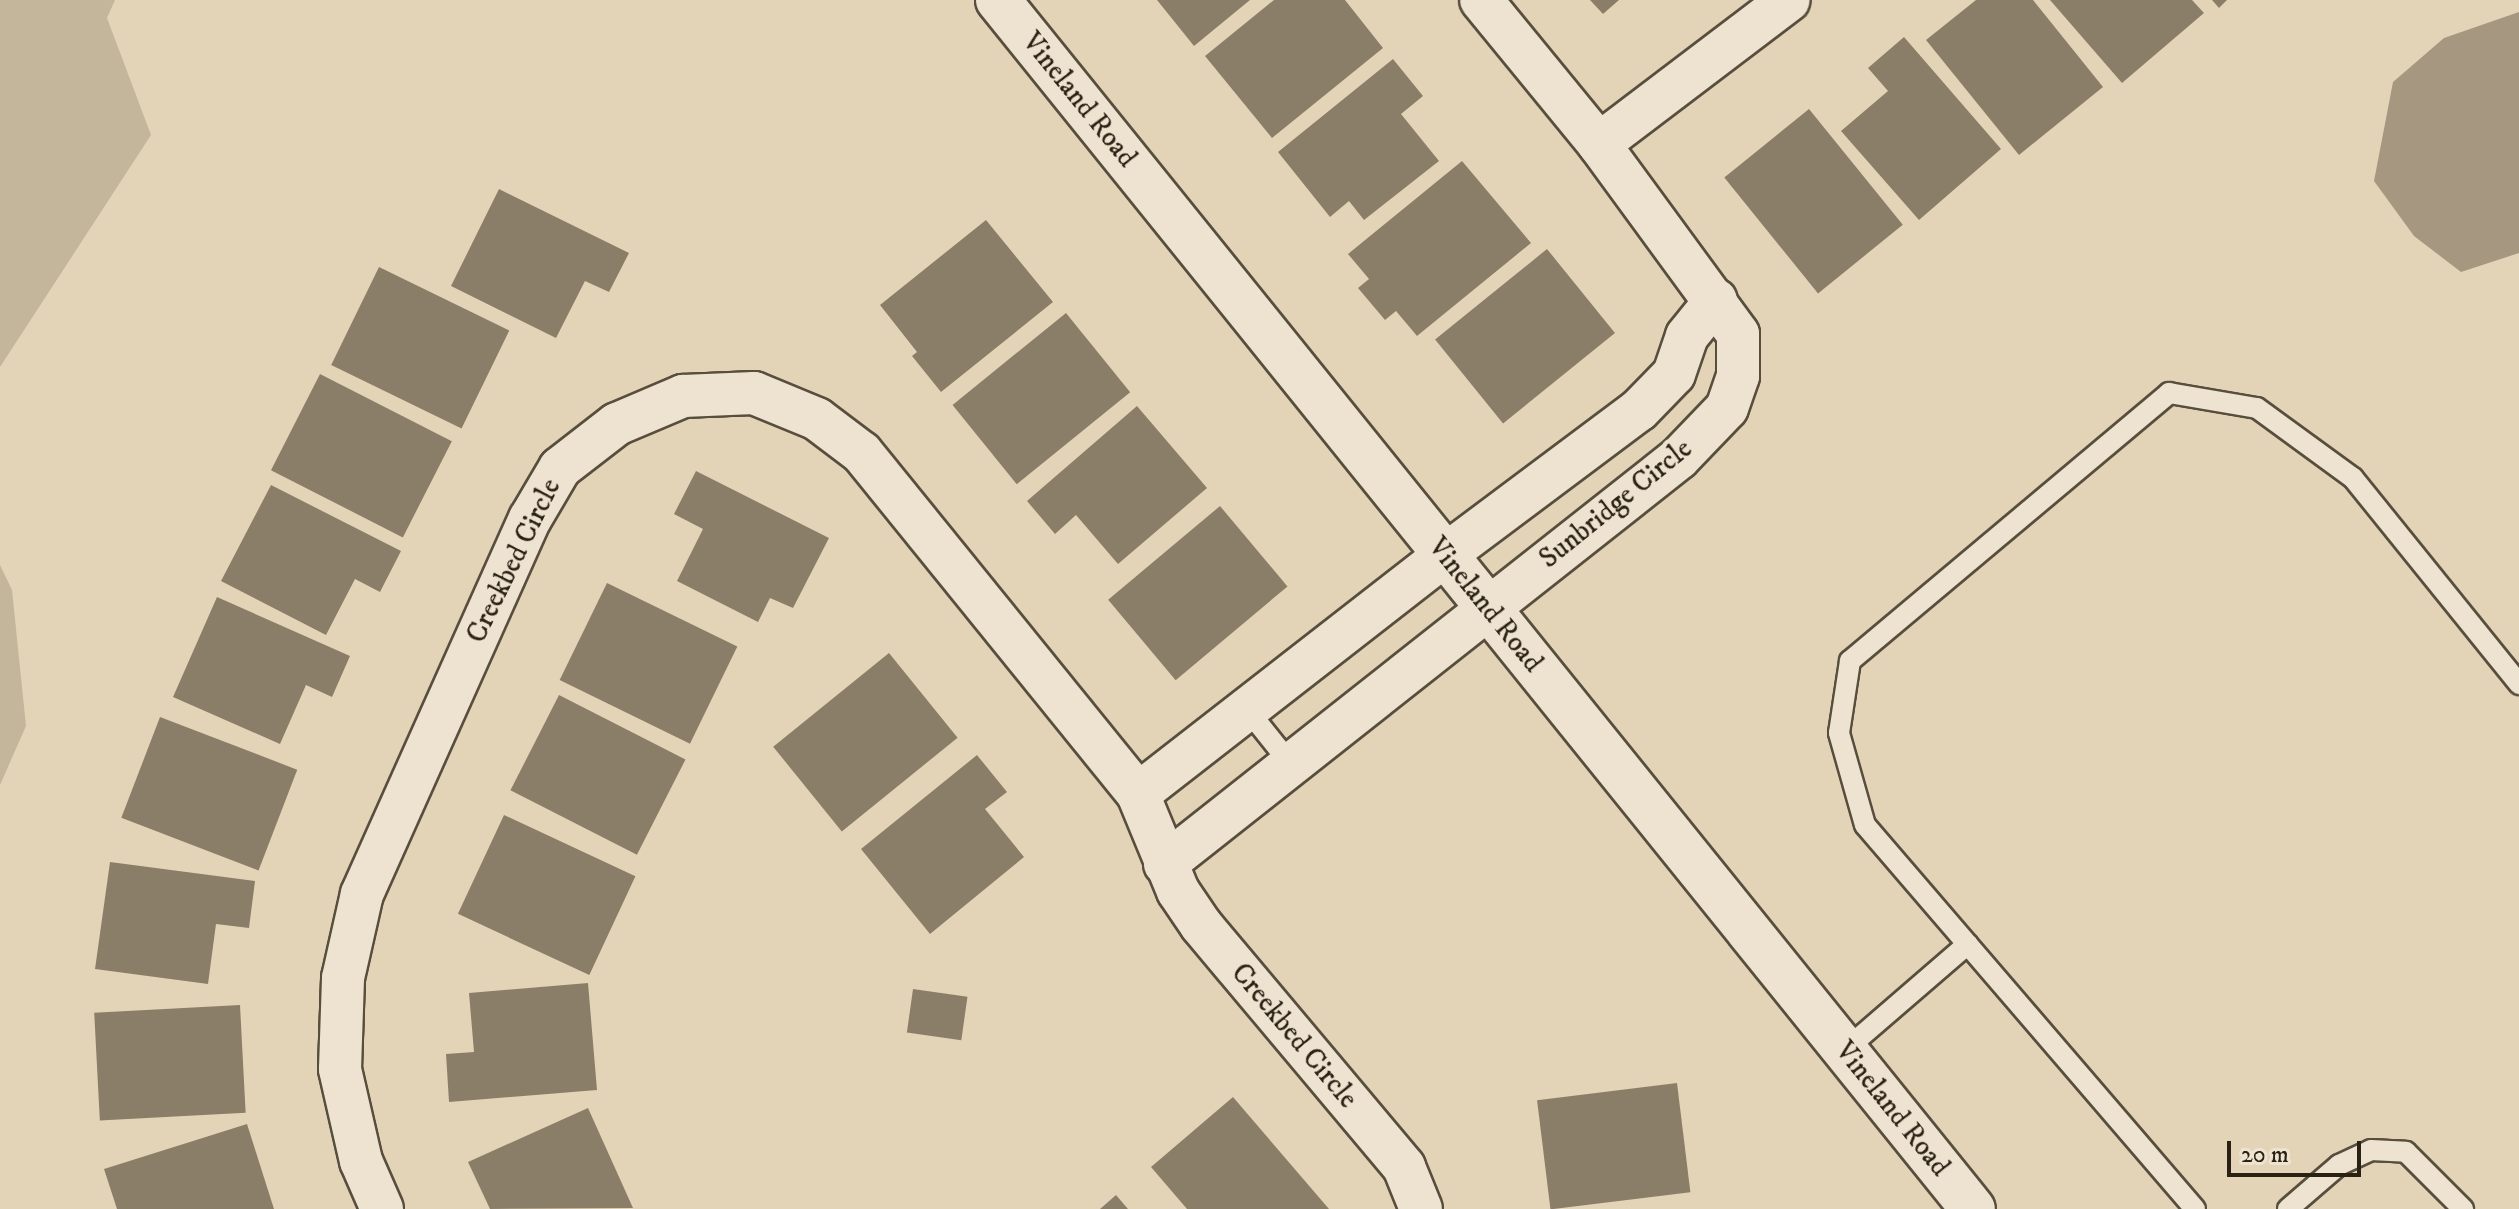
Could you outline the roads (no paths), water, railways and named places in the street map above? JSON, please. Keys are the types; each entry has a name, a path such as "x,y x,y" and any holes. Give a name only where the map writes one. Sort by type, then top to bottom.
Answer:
{"main road":[{"name":"Vineland Road","path":"998,0 1973,1209"}],"street":[{"name":"Sunbridge Circle","path":"1481,0 1599,144 1738,334 1738,376 1727,408 1679,458 1486,608"},
{"path":"1599,144 1789,0"},
{"name":"Sunbridge Circle","path":"1445,555 1639,410 1674,374 1687,336 1716,300"},
{"name":"Creekbed Circle","path":"382,1209 361,1161 340,1069 343,978 362,894 530,519 560,468 617,424 683,396 754,393 817,419 862,453 1138,794 1165,864 1201,925 1404,1167 1421,1209"},
{"path":"1639,410 1679,458"},
{"path":"1138,794 1445,555"},
{"path":"1165,864 1486,608"}],"lane":[{"path":"2195,1209 1865,825 1839,733 1850,661 2169,393 2257,408 2353,478 2519,684"},
{"path":"1246,708 1290,763"},
{"path":"1845,1050 1968,944"},
{"path":"2288,1209 2339,1165 2371,1150 2406,1152 2463,1209"}]}
